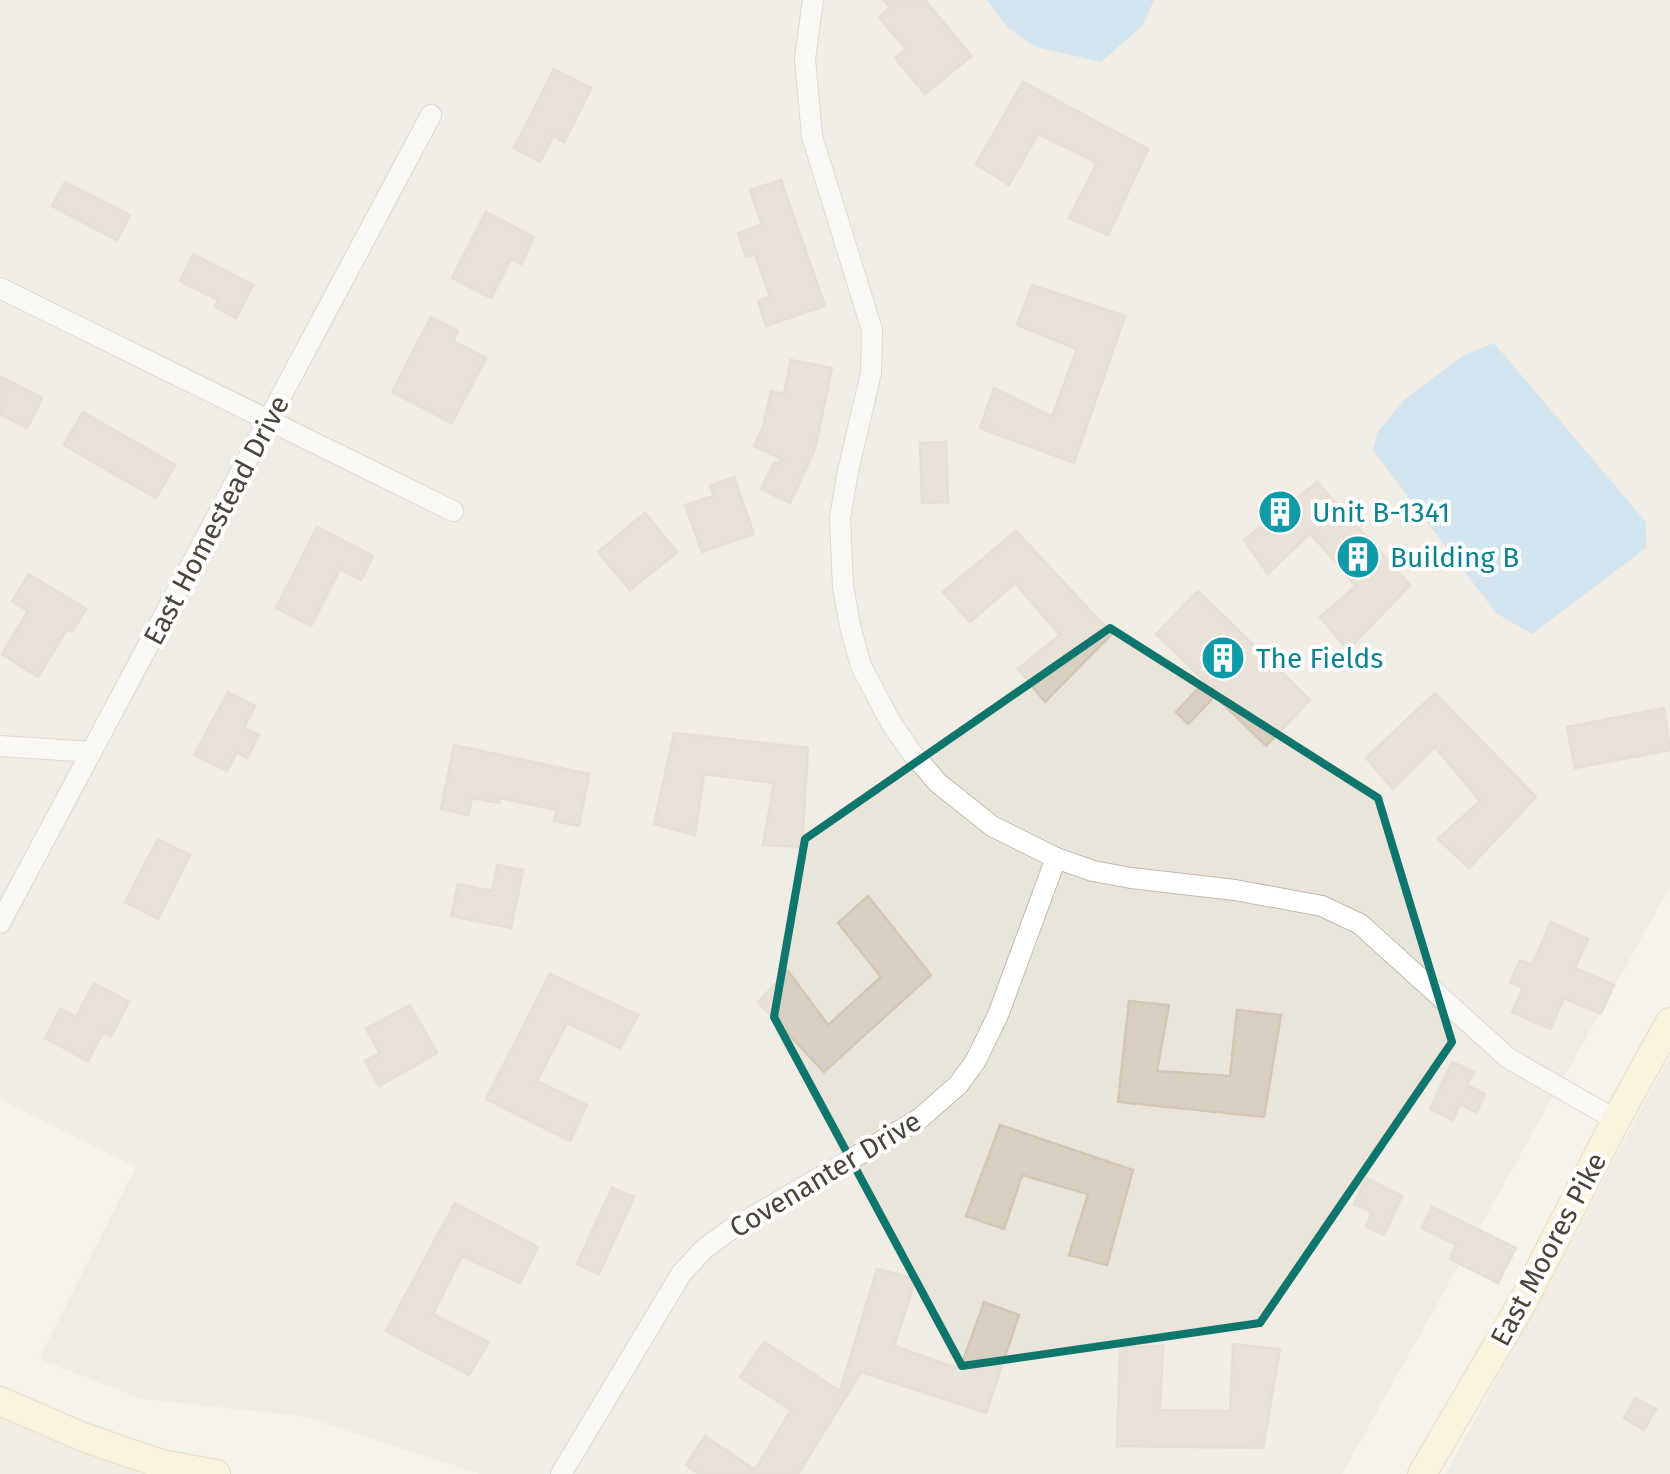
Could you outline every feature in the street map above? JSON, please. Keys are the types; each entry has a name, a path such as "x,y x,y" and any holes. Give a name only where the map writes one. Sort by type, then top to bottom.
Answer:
{"main road":[{"name":"East Moores Pike","path":"1422,1474 1525,1298 1670,1022"},
{"path":"0,1400 159,1469 216,1474"}],"street":[{"path":"813,0 805,60 812,136 872,330 871,374 848,471 840,518 840,551 850,626 862,666 890,723 938,783 992,826 1056,858 1093,871 1131,878 1235,890 1322,906 1360,924 1508,1058 1616,1120"},
{"name":"East Homestead Drive","path":"0,923 431,116"},
{"path":"0,288 453,511"},
{"path":"0,746 92,752"},
{"name":"Covenanter Drive","path":"561,1474 681,1274 704,1249 918,1120 958,1085 975,1062 998,1015 1056,858"}],"highlighted area":[{"path":"1110,628 1378,798 1452,1042 1260,1323 962,1366 774,1017 805,839"}],"shaded area":[{"name":"The Fields","path":"0,0 1670,0 1670,887 1342,1474 481,1474 302,1416 142,1399 39,1359 136,1167 0,1099"},
{"path":"1670,1056 1670,1474 1446,1474"},
{"path":"0,1397 175,1474 0,1474"}],"water":[{"path":"987,0 1154,0 1143,25 1101,62 1036,47 1007,27"},
{"path":"1494,343 1645,521 1647,547 1532,634 1496,613 1373,450 1377,433 1405,399 1464,355"}],"building":[{"path":"884,0 925,0 971,56 925,94 895,58 906,49 879,17 890,8"},
{"path":"554,69 591,88 564,142 553,136 540,162 514,148"},
{"path":"1023,82 1148,149 1108,235 1069,218 1097,163 1038,134 1009,185 976,164"},
{"path":"781,180 825,306 766,326 758,301 770,297 755,254 746,257 738,233 762,225 750,190"},
{"path":"65,182 130,215 117,240 52,206"},
{"path":"486,212 534,237 521,264 511,259 491,298 452,278"},
{"path":"193,254 253,285 236,318 215,307 218,300 180,281"},
{"path":"1032,285 1125,316 1074,463 980,428 994,388 1052,417 1077,349 1017,325"},
{"path":"431,317 458,331 453,341 486,358 452,423 392,392"},
{"path":"791,360 832,368 815,449 790,503 761,489 773,464 784,460 754,446 771,391 784,394"},
{"path":"0,376 42,398 27,428 0,414"},
{"path":"83,412 175,465 156,498 64,445"},
{"path":"946,442 948,502 922,503 920,443"},
{"path":"734,477 754,534 702,552 685,505 714,496 710,486"},
{"name":"Building B","path":"1317,482 1410,585 1348,650 1320,617 1356,586 1310,533 1268,574 1244,540 1273,517 1268,512 1281,500 1287,506"},
{"path":"645,513 677,552 630,590 598,552"},
{"path":"317,527 373,556 361,580 340,569 311,626 276,608"},
{"path":"1016,531 1112,634 1045,702 1018,669 1060,635 1015,583 970,622 943,592"},
{"path":"29,574 86,609 72,632 67,629 38,677 2,654 28,611 12,601"},
{"name":"The Fields","path":"1198,591 1310,700 1266,746 1215,696 1188,724 1176,712 1205,681 1156,634"},
{"path":"228,692 255,706 244,728 259,735 247,758 237,752 227,771 194,755"},
{"path":"1435,693 1536,797 1469,868 1438,839 1480,801 1435,747 1393,789 1366,758"},
{"path":"1664,708 1670,750 1575,768 1567,727"},
{"path":"674,733 808,748 802,847 763,845 774,783 704,774 695,835 654,824"},
{"path":"454,745 589,774 579,826 554,821 557,810 500,798 499,803 472,798 468,815 441,809"},
{"path":"158,839 190,855 158,919 125,902"},
{"path":"497,865 523,870 511,928 451,916 458,884 492,891"},
{"path":"868,896 931,975 824,1072 758,1002 788,971 828,1025 881,977 838,923"},
{"path":"1551,922 1588,939 1575,968 1614,985 1601,1014 1564,998 1550,1029 1512,1012 1523,988 1510,982 1520,960 1532,965"},
{"path":"550,974 638,1015 620,1048 567,1023 537,1081 587,1105 570,1141 486,1099"},
{"path":"94,983 129,1002 111,1036 103,1032 88,1061 45,1038 60,1009 76,1017"},
{"path":"1129,1001 1169,1005 1157,1071 1230,1076 1237,1010 1281,1015 1264,1117 1118,1102"},
{"path":"410,1005 437,1053 379,1086 365,1061 380,1053 366,1029"},
{"path":"1452,1062 1474,1072 1467,1085 1485,1094 1476,1113 1460,1104 1453,1120 1430,1109"},
{"path":"1000,1125 1133,1170 1107,1265 1069,1255 1088,1194 1022,1175 1004,1229 966,1216"},
{"path":"1366,1178 1402,1196 1384,1235 1366,1226 1372,1212 1354,1204"},
{"path":"612,1188 634,1197 599,1274 577,1264"},
{"path":"455,1203 538,1247 520,1283 462,1256 433,1314 489,1342 469,1375 386,1331"},
{"path":"1432,1207 1516,1248 1498,1283 1450,1259 1456,1245 1422,1228"},
{"path":"877,1269 916,1279 894,1346 960,1369 984,1302 1019,1315 986,1413 861,1372 798,1474 699,1474 686,1465 705,1436 755,1470 791,1410 740,1377 764,1342 840,1391"},
{"path":"1233,1344 1280,1349 1263,1448 1117,1446 1120,1347 1163,1346 1160,1410 1230,1411"},
{"path":"1635,1398 1656,1409 1644,1430 1624,1418"}],"place":[{"name":"Unit B-1341","path":"1280,512"},
{"name":"Building B","path":"1358,557"},
{"name":"The Fields","path":"1223,658"}]}
